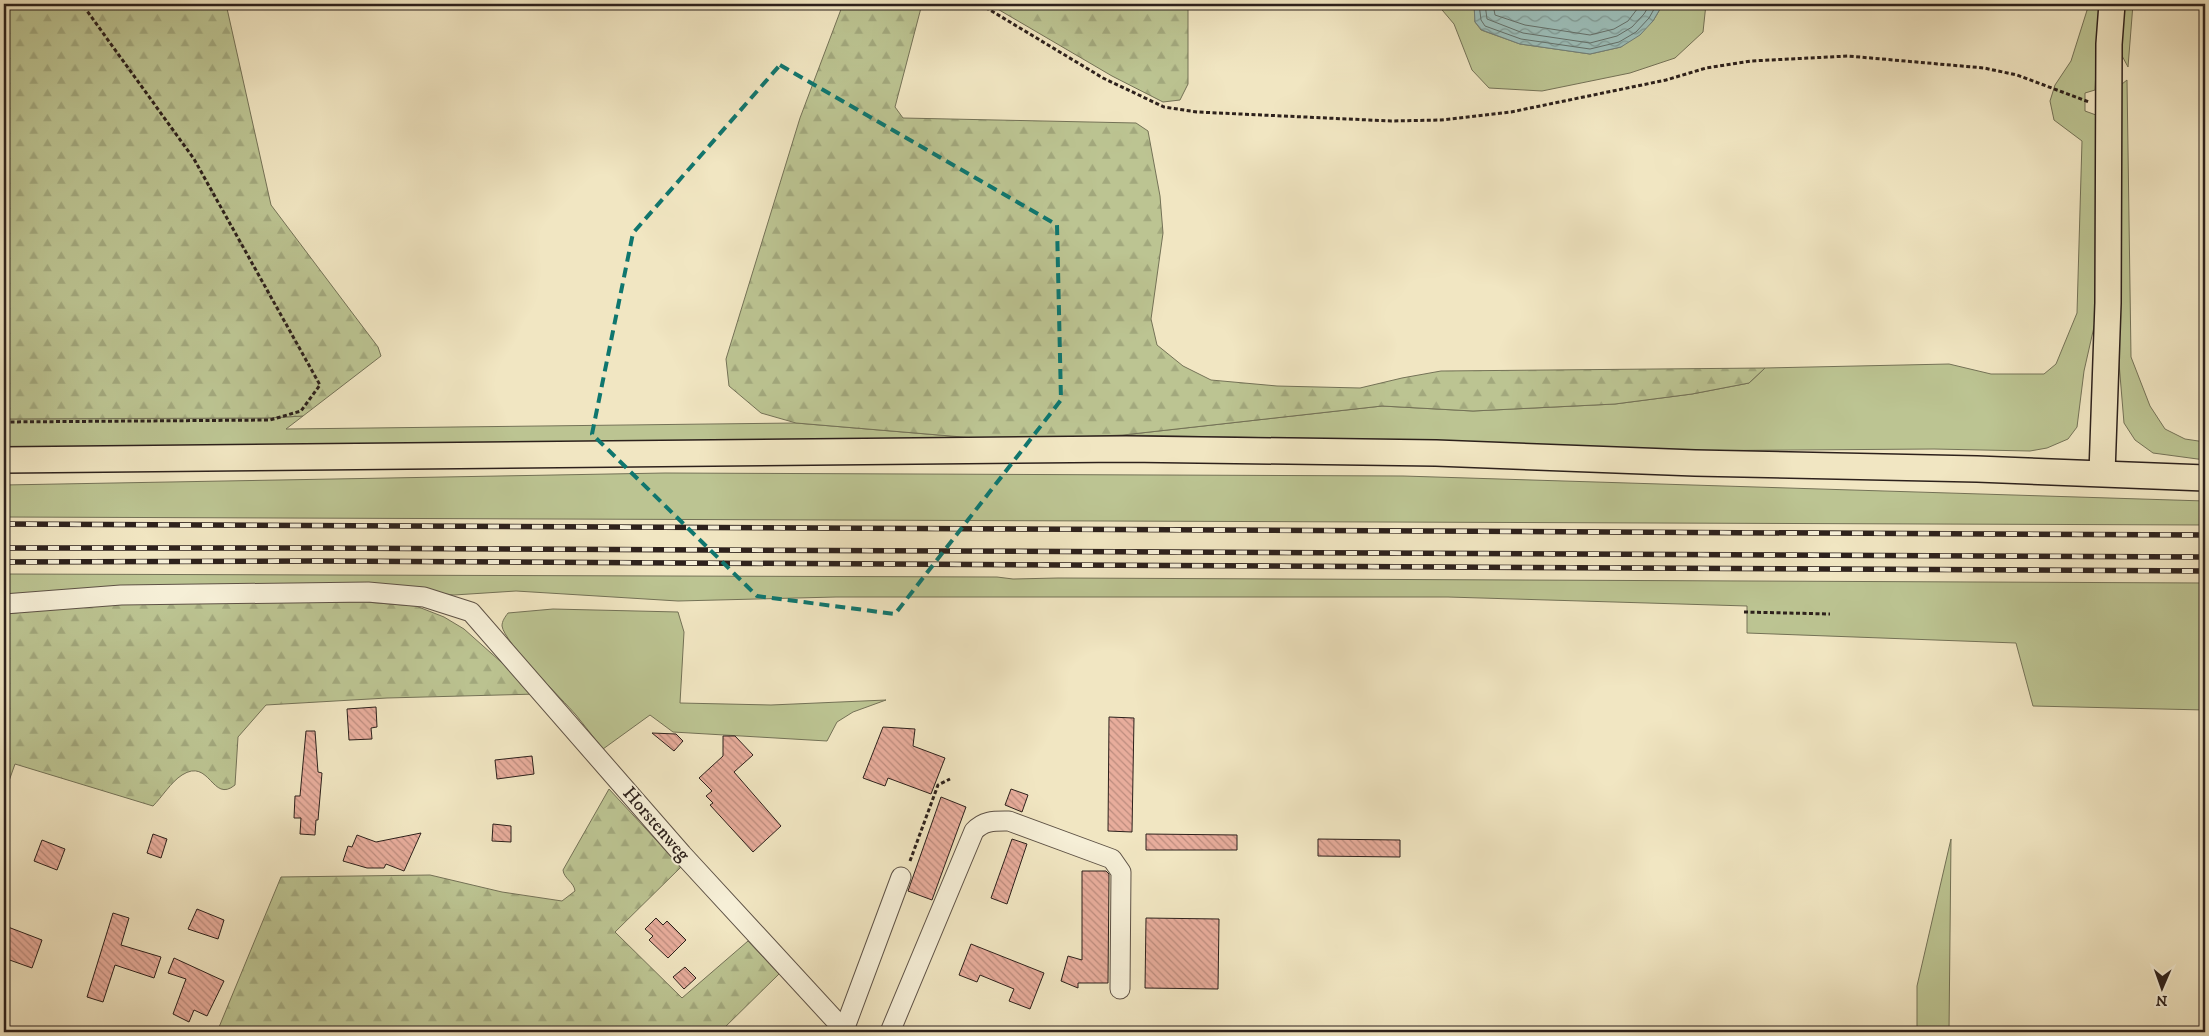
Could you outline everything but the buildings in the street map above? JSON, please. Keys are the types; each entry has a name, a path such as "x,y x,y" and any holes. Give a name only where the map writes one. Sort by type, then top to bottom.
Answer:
{"main road":[{"path":"2102,473 2108,303 2108,102 2112,4"},
{"path":"4,460 1106,449 1270,450 1436,453 2102,473 2205,478"}],"street":[{"name":"Horstenweg","path":"4,604 121,595 368,592 424,597 471,612 682,854 845,1031"},
{"path":"890,1032 974,831 984,823 995,820 1010,821 1112,859 1122,872 1120,989"},
{"path":"845,1031 902,877"}],"path":[{"path":"4,422 270,420 301,411 320,385 194,159 82,4"},
{"path":"980,4 1103,78 1164,107 1197,112 1391,121 1441,120 1520,110 1612,92 1724,65 1751,61 1848,56 1984,68 2017,76 2085,102 2108,102"},
{"path":"1744,612 1830,614"},
{"path":"902,877 907,871 938,785 950,779"}],"highlighted area":[{"path":"780,65 1057,225 1061,400 895,614 757,596 592,434 633,233"}],"green space":[{"path":"4,4 226,4 271,205 378,347 381,356 303,416 267,418 4,419"},
{"path":"843,4 922,4 895,107 903,118 1136,123 1148,131 1160,196 1163,233 1151,319 1157,345 1183,366 1211,380 1277,386 1360,388 1441,371 1765,368 1749,383 1692,394 1615,404 1473,411 1382,406 1123,435 998,440 796,423 761,413 729,386 726,359 800,118"},
{"path":"989,4 1188,4 1188,84 1180,100 1163,102 1112,76"},
{"path":"1437,4 1474,4 1475,22 1481,30 1520,44 1590,54 1621,47 1653,21 1663,4 1706,4 1703,32 1675,58 1630,73 1542,91 1489,88 1472,70 1454,24"},
{"path":"2089,4 2099,4 2095,90 2085,93 2085,111 2096,115 2096,318 2084,371 2077,427 2068,439 2047,448 2030,451 1934,449 1655,451 1394,440 1123,435 1382,406 1473,411 1615,404 1692,394 1749,383 1765,368 1949,364 1991,374 2044,374 2056,364 2077,313 2082,141 2054,120 2050,101 2055,85 2071,61"},
{"path":"2124,4 2133,4 2128,67 2120,52"},
{"path":"2127,80 2131,357 2150,406 2165,429 2185,439 2205,442 2205,460 2153,453 2135,440 2124,423 2119,363 2117,88"},
{"path":"303,416 286,429 796,423 998,440 763,440 4,449 4,419 267,418"},
{"path":"665,473 1403,476 2205,501 2205,525 4,517 4,485"},
{"path":"4,574 2205,583 2205,710 2033,706 2016,643 1747,633 1747,606 1448,597 836,597 678,601 516,591 454,595 405,590 4,597"},
{"path":"125,602 365,602 416,606 444,617 464,629 537,694 387,698 266,705 238,737 235,785 227,789 221,789 199,772 191,771 178,778 153,806 15,764 4,795 4,614"},
{"path":"553,609 678,612 684,632 680,703 771,705 886,700 853,712 837,722 827,741 673,732 650,715 603,749 576,715 513,645 502,626 508,613"},
{"path":"609,789 681,867 615,932 682,998 748,941 779,974 720,1032 217,1032 281,877 430,875 502,892 562,901 575,891 563,870"},
{"path":"1951,839 1949,1032 1917,1032 1917,986"}],"water":[{"path":"1474,4 1663,4 1653,21 1640,35 1621,47 1590,54 1520,44 1482,30 1475,22"}],"railway":[{"path":"4,524 2205,535"},
{"path":"4,548 2205,557"},
{"path":"4,562 313,561 2205,571"}]}
